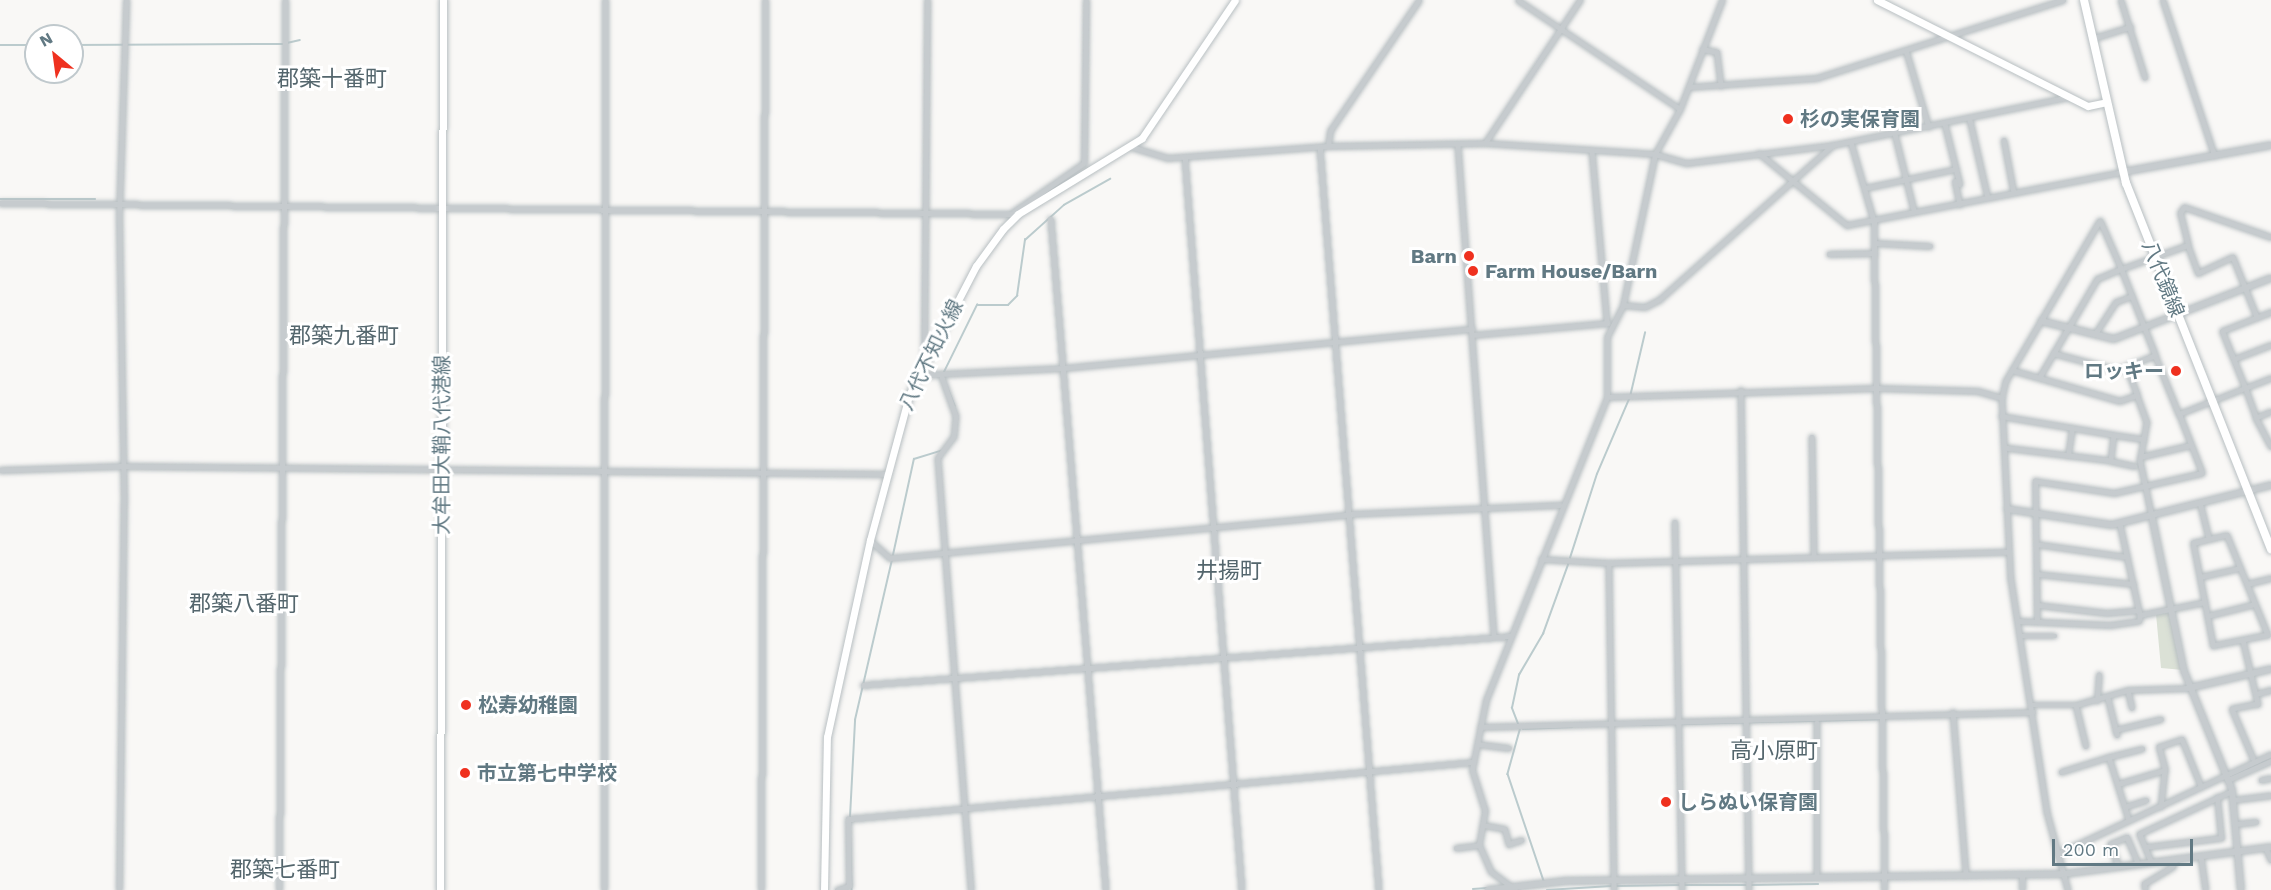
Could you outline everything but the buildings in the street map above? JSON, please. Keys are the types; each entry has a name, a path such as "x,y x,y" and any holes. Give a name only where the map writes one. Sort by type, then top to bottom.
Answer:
{"main road":[{"name":"大牟田大鞘八代港線","path":"440,890 443,0"},
{"name":"八代不知火線","path":"826,890 827,737 870,540 903,411 924,364 976,266 1016,213 1132,147 1156,121 1235,0"},
{"path":"1879,0 2088,106 2107,102"},
{"name":"八代鏡線","path":"2084,0 2123,172 2154,256 2271,549"}],"street":[{"path":"119,890 120,466 126,0"},
{"path":"279,890 279,314 285,260 281,206 285,0"},
{"path":"604,890 602,472 605,0"},
{"path":"761,890 765,0"},
{"path":"924,364 927,0"},
{"path":"0,203 123,201 281,206 926,210 1016,213 1082,167 1086,0"},
{"path":"1328,146 1330,131 1419,0"},
{"path":"1518,0 1680,109"},
{"path":"1485,143 1580,0"},
{"path":"919,375 942,377 1064,368 1199,356 1338,339 1608,323 1623,305 1654,154 1680,109 1722,0"},
{"path":"1689,87 1721,87 1817,78 2063,0"},
{"path":"2121,0 2145,77"},
{"path":"2163,0 2216,156"},
{"path":"2094,38 2130,27"},
{"path":"1702,49 1717,52 1721,87"},
{"path":"1906,50 1929,127"},
{"path":"1132,147 1167,158 1185,158 1328,146 1458,146 1485,143 1654,154 1687,163 1757,152 1851,142 1970,120 2069,97"},
{"path":"1970,120 1988,198"},
{"path":"1945,124 1956,169 1960,204"},
{"path":"1895,134 1914,210"},
{"path":"2004,140 2014,193"},
{"path":"1851,142 1874,220 1885,890"},
{"path":"1623,305 1645,308 1659,300 1833,145"},
{"path":"1757,152 1795,180 1839,221 1860,225 1914,210 1960,204 2271,145"},
{"path":"1458,146 1494,637"},
{"path":"1320,147 1352,514 1359,644 1372,770 1379,890"},
{"path":"1513,887 1491,872 1479,845 1484,802 1473,762 1480,727 1511,636 1560,505 1607,397 1608,323 1592,150"},
{"path":"1185,158 1242,890"},
{"path":"1864,188 1956,169"},
{"path":"2258,318 2233,257 2198,273 2180,213 2184,207 2271,237"},
{"path":"1051,219 1080,543 1106,890"},
{"path":"2037,622 2035,481 2114,493 2202,473 2100,221 2012,370 2002,398 2001,416 2005,448 2008,552 2057,854 2068,890"},
{"path":"1875,243 1930,246"},
{"path":"2039,378 2097,279 2188,245"},
{"path":"1829,254 1875,253"},
{"path":"2041,321 2114,339 2271,278"},
{"path":"2095,334 2116,302 2132,296"},
{"path":"2271,312 2222,331 2256,418 2271,446"},
{"path":"2234,359 2271,345"},
{"path":"2053,353 2117,370 2155,355"},
{"path":"2126,367 2147,422 2140,457 2189,688 2232,791 2241,890"},
{"path":"2012,370 2120,401 2137,395"},
{"path":"942,377 956,416 954,437 938,458 971,890"},
{"path":"2179,414 2271,378"},
{"path":"1607,397 1631,393 1876,388 1968,390 2002,398"},
{"path":"1741,390 1746,557 1749,889"},
{"path":"2256,418 2271,412"},
{"path":"2001,416 2144,439"},
{"path":"2068,456 2072,428"},
{"path":"2111,461 2114,435"},
{"path":"1812,437 1814,556"},
{"path":"2140,457 2191,445"},
{"path":"2005,448 2134,466"},
{"path":"0,470 120,466 280,472 887,474"},
{"path":"2007,509 2120,524 2248,494 2271,485"},
{"path":"870,540 889,556 945,554 1213,530 1352,514 1560,505"},
{"path":"2201,506 2209,539"},
{"path":"1675,522 1682,885"},
{"path":"2019,621 2110,625 2139,621 2120,524"},
{"path":"2227,535 2268,635 2213,646 2193,543 2209,539 2227,535"},
{"path":"2036,544 2127,557"},
{"path":"1540,559 1610,563 1676,558 2008,552"},
{"path":"1610,563 1614,886"},
{"path":"2200,577 2240,568"},
{"path":"2037,574 2133,584"},
{"path":"2247,584 2271,578"},
{"path":"2038,604 2107,613 2139,613 2205,602"},
{"path":"2207,616 2255,604"},
{"path":"863,685 1359,644 1511,636"},
{"path":"2022,636 2055,636"},
{"path":"2243,640 2258,704 2232,709 2253,758"},
{"path":"2032,705 2076,705 2108,698 2128,690 2189,688 2271,669"},
{"path":"2097,701 2099,675"},
{"path":"2128,690 2132,708"},
{"path":"2256,694 2271,690"},
{"path":"2108,698 2116,733 2161,719"},
{"path":"2076,705 2086,746"},
{"path":"1953,712 1966,875"},
{"path":"1480,727 1680,724 1883,717 1953,712 2033,712"},
{"path":"1816,723 1817,877"},
{"path":"2161,807 2165,770 2159,747 2181,739 2201,786"},
{"path":"1477,744 1509,748"},
{"path":"2061,772 2142,749"},
{"path":"2226,776 2253,758 2271,754"},
{"path":"2109,757 2129,820"},
{"path":"2057,854 2161,807 2201,786 2271,761"},
{"path":"837,890 849,886 848,819 1234,786 1372,770 1473,762"},
{"path":"2118,784 2165,770"},
{"path":"2261,780 2271,778"},
{"path":"2151,862 2139,834 2232,791"},
{"path":"2233,800 2271,795"},
{"path":"2145,847 2221,838 2217,797"},
{"path":"2125,807 2146,800"},
{"path":"2236,824 2256,822"},
{"path":"1483,825 1506,827 1509,844 1521,840"},
{"path":"2118,866 2110,844 2127,837 2138,863"},
{"path":"1456,848 1479,845"},
{"path":"1488,890 1513,887 1682,885 1885,875 2064,874 2268,848 2271,860"},
{"path":"2201,856 2206,890"},
{"path":"2145,890 2144,884 2172,867 2176,858"},
{"path":"2022,875 2022,890"}],"shaded area":[{"path":"2168,611 2183,670 2161,668 2156,614"}],"waterway":[{"path":"287,43 300,40"},
{"path":"84,45 282,44"},
{"path":"0,45 24,45"},
{"path":"944,372 977,305 1008,305 1017,296 1025,240 1064,205 1110,179"},
{"path":"0,199 95,199"},
{"path":"1570,558 1597,474 1630,397 1645,333"},
{"path":"949,391 955,406"},
{"path":"893,555 914,459 941,451"},
{"path":"850,817 855,720 892,560"},
{"path":"1518,724 1512,708 1519,675 1543,634 1569,562"},
{"path":"1682,724 1880,719"},
{"path":"1643,725 1677,724"},
{"path":"1521,727 1508,774 1544,881"},
{"path":"1523,729 1572,727"},
{"path":"850,822 852,890"},
{"path":"1751,885 1818,884"},
{"path":"1616,886 1680,885"},
{"path":"1685,885 1746,885"},
{"path":"1547,890 1611,886"},
{"path":"1473,889 1487,888"}],"place":[{"name":"杉の実保育園","path":"1788,119"},
{"name":"Barn","path":"1469,256"},
{"name":"Farm House/Barn","path":"1473,271"},
{"name":"ロッキー","path":"2176,371"},
{"name":"松寿幼稚園","path":"466,705"},
{"name":"市立第七中学校","path":"465,773"},
{"name":"しらぬい保育園","path":"1666,802"}],"district":[{"name":"郡築十番町","path":"332,79"},
{"name":"郡築九番町","path":"344,336"},
{"name":"井揚町","path":"1229,571"},
{"name":"郡築八番町","path":"244,604"},
{"name":"高小原町","path":"1774,751"},
{"name":"郡築七番町","path":"285,870"}]}
